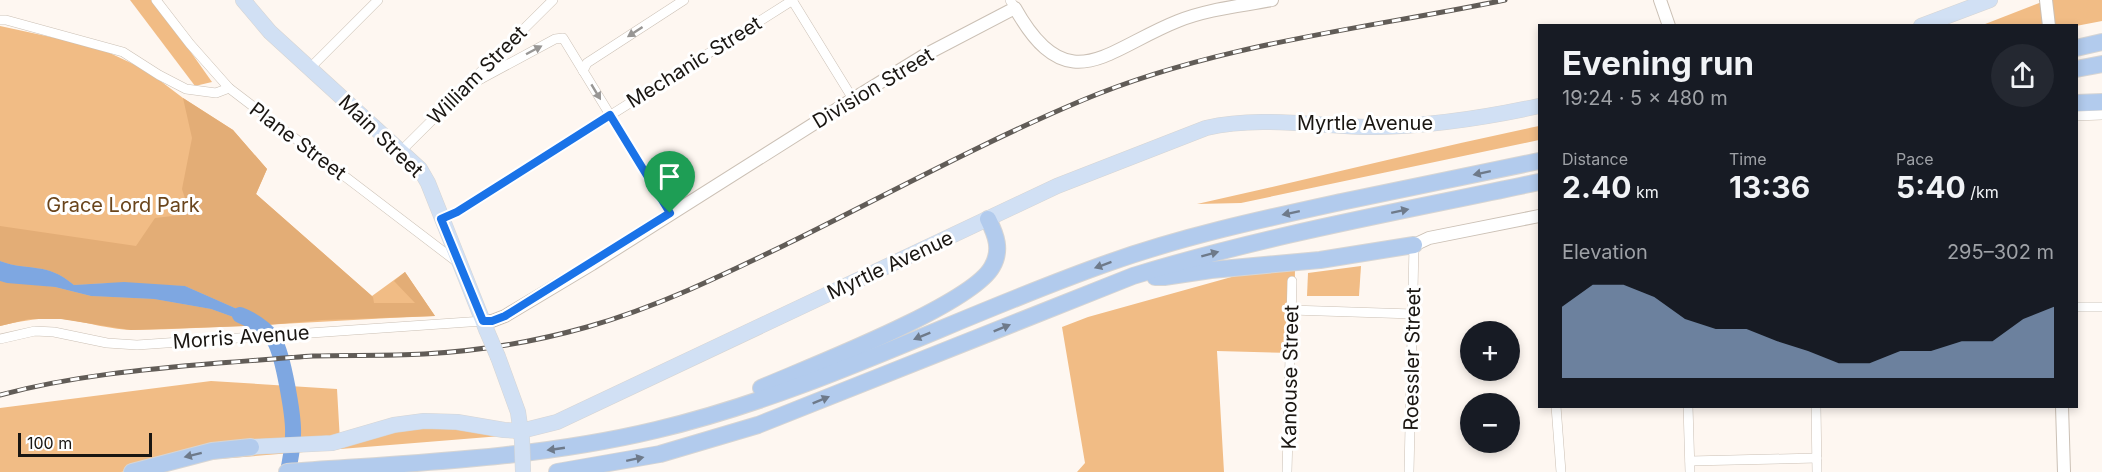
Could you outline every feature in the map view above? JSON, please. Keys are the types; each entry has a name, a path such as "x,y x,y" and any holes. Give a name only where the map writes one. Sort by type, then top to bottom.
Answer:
{"highway":[{"path":"2078,48 2102,42"},
{"path":"2078,69 2102,64"},
{"path":"2078,103 2102,102"},
{"path":"287,472 488,458 556,449 654,430 736,407 812,380 1054,283 1139,252 1248,223 1538,161"},
{"path":"557,472 660,454 747,428 1133,276 1253,243 1538,182"},
{"path":"736,407 751,392 913,320 980,282 987,275 997,257 996,237 988,219"},
{"path":"1133,276 1164,277 1211,270 1298,263 1414,245"},
{"path":"132,472 212,451 256,447"}],"main road":[{"name":"Main Street","path":"243,0 270,32 401,151 424,176 515,403 522,435 523,472"},
{"path":"1926,24 1990,0"},
{"name":"Myrtle Avenue","path":"256,447 316,444 347,439 394,425 423,421 457,422 522,435 571,417 1080,176 1206,128 1228,122 1374,127 1415,126 1481,118 1538,106"}],"street":[{"name":"Plane Street","path":"156,0 196,51 230,87 459,263"},
{"path":"309,68 378,0"},
{"path":"584,70 588,63 684,0"},
{"path":"793,0 853,99"},
{"name":"Mechanic Street","path":"441,219 457,212 793,0"},
{"name":"Division Street","path":"484,325 505,316 853,99 1012,4 1029,32 1042,46 1062,58 1078,62 1096,61 1178,21 1272,0"},
{"path":"1660,0 1668,24"},
{"path":"2046,0 2049,24"},
{"name":"William Street","path":"401,151 465,88 546,2"},
{"path":"0,20 123,52 186,89 216,93 230,87"},
{"path":"465,88 555,39 563,38 670,213"},
{"path":"2078,116 2102,115"},
{"path":"1414,245 1429,238 1538,216"},
{"name":"Roessler Street","path":"1409,472 1414,245"},
{"name":"Kanouse Street","path":"1287,472 1292,281"},
{"path":"2078,307 2102,307"},
{"path":"1292,310 1413,314"},
{"name":"Morris Avenue","path":"0,339 29,332 54,332 106,343 137,345 307,332 484,325"},
{"path":"1556,408 1561,472"},
{"path":"1688,408 1690,472"},
{"path":"1815,408 1818,472"},
{"path":"2062,408 2064,472"},
{"path":"1690,460 1817,458"}],"green space":[{"path":"130,0 154,0 212,82 195,86"},
{"path":"2047,0 2102,0 2102,21 2078,26 1985,24"},
{"name":"Grace Lord Park","path":"0,26 97,47 146,70 183,98 233,130 267,169 256,194 372,296 405,272 435,316 135,330 55,319 32,320 0,326"},
{"path":"1538,126 1538,140 1241,203 1197,204"},
{"path":"1361,266 1359,296 1307,296 1308,273"},
{"path":"1295,267 1294,353 1217,351 1224,472 1077,472 1085,463 1062,327 1088,317 1253,271"},
{"path":"211,381 337,389 340,441 428,422 501,436 181,462 121,472 0,472 0,408"}],"shaded area":[{"path":"183,98 233,130 267,169 256,194 373,297 374,303 415,303 394,281 405,272 435,316 322,320 267,325 244,312 185,286 105,283 74,285 46,270 0,261 0,226 136,246 155,218 190,214 182,189 192,138"},
{"path":"0,281 55,287 91,296 154,299 211,309 236,318 247,326 131,330 61,319 29,319 0,326"}],"water":[{"path":"0,261 46,270 74,285 124,282 185,286 244,312 267,325 247,326 236,318 211,309 154,299 91,296 55,287 7,283 0,281"}],"waterway":[{"path":"240,315 250,319 274,340 281,358 293,426 288,472"}],"railway":[{"path":"0,395 81,378 136,371 313,356 445,353 506,345 567,332 640,310 691,289 791,242 1009,133 1083,100 1134,81 1238,51 1505,0"}],"route":[{"path":"610,115 670,213 592,264 505,316 492,321 483,321 441,219 457,212 610,115"}]}
